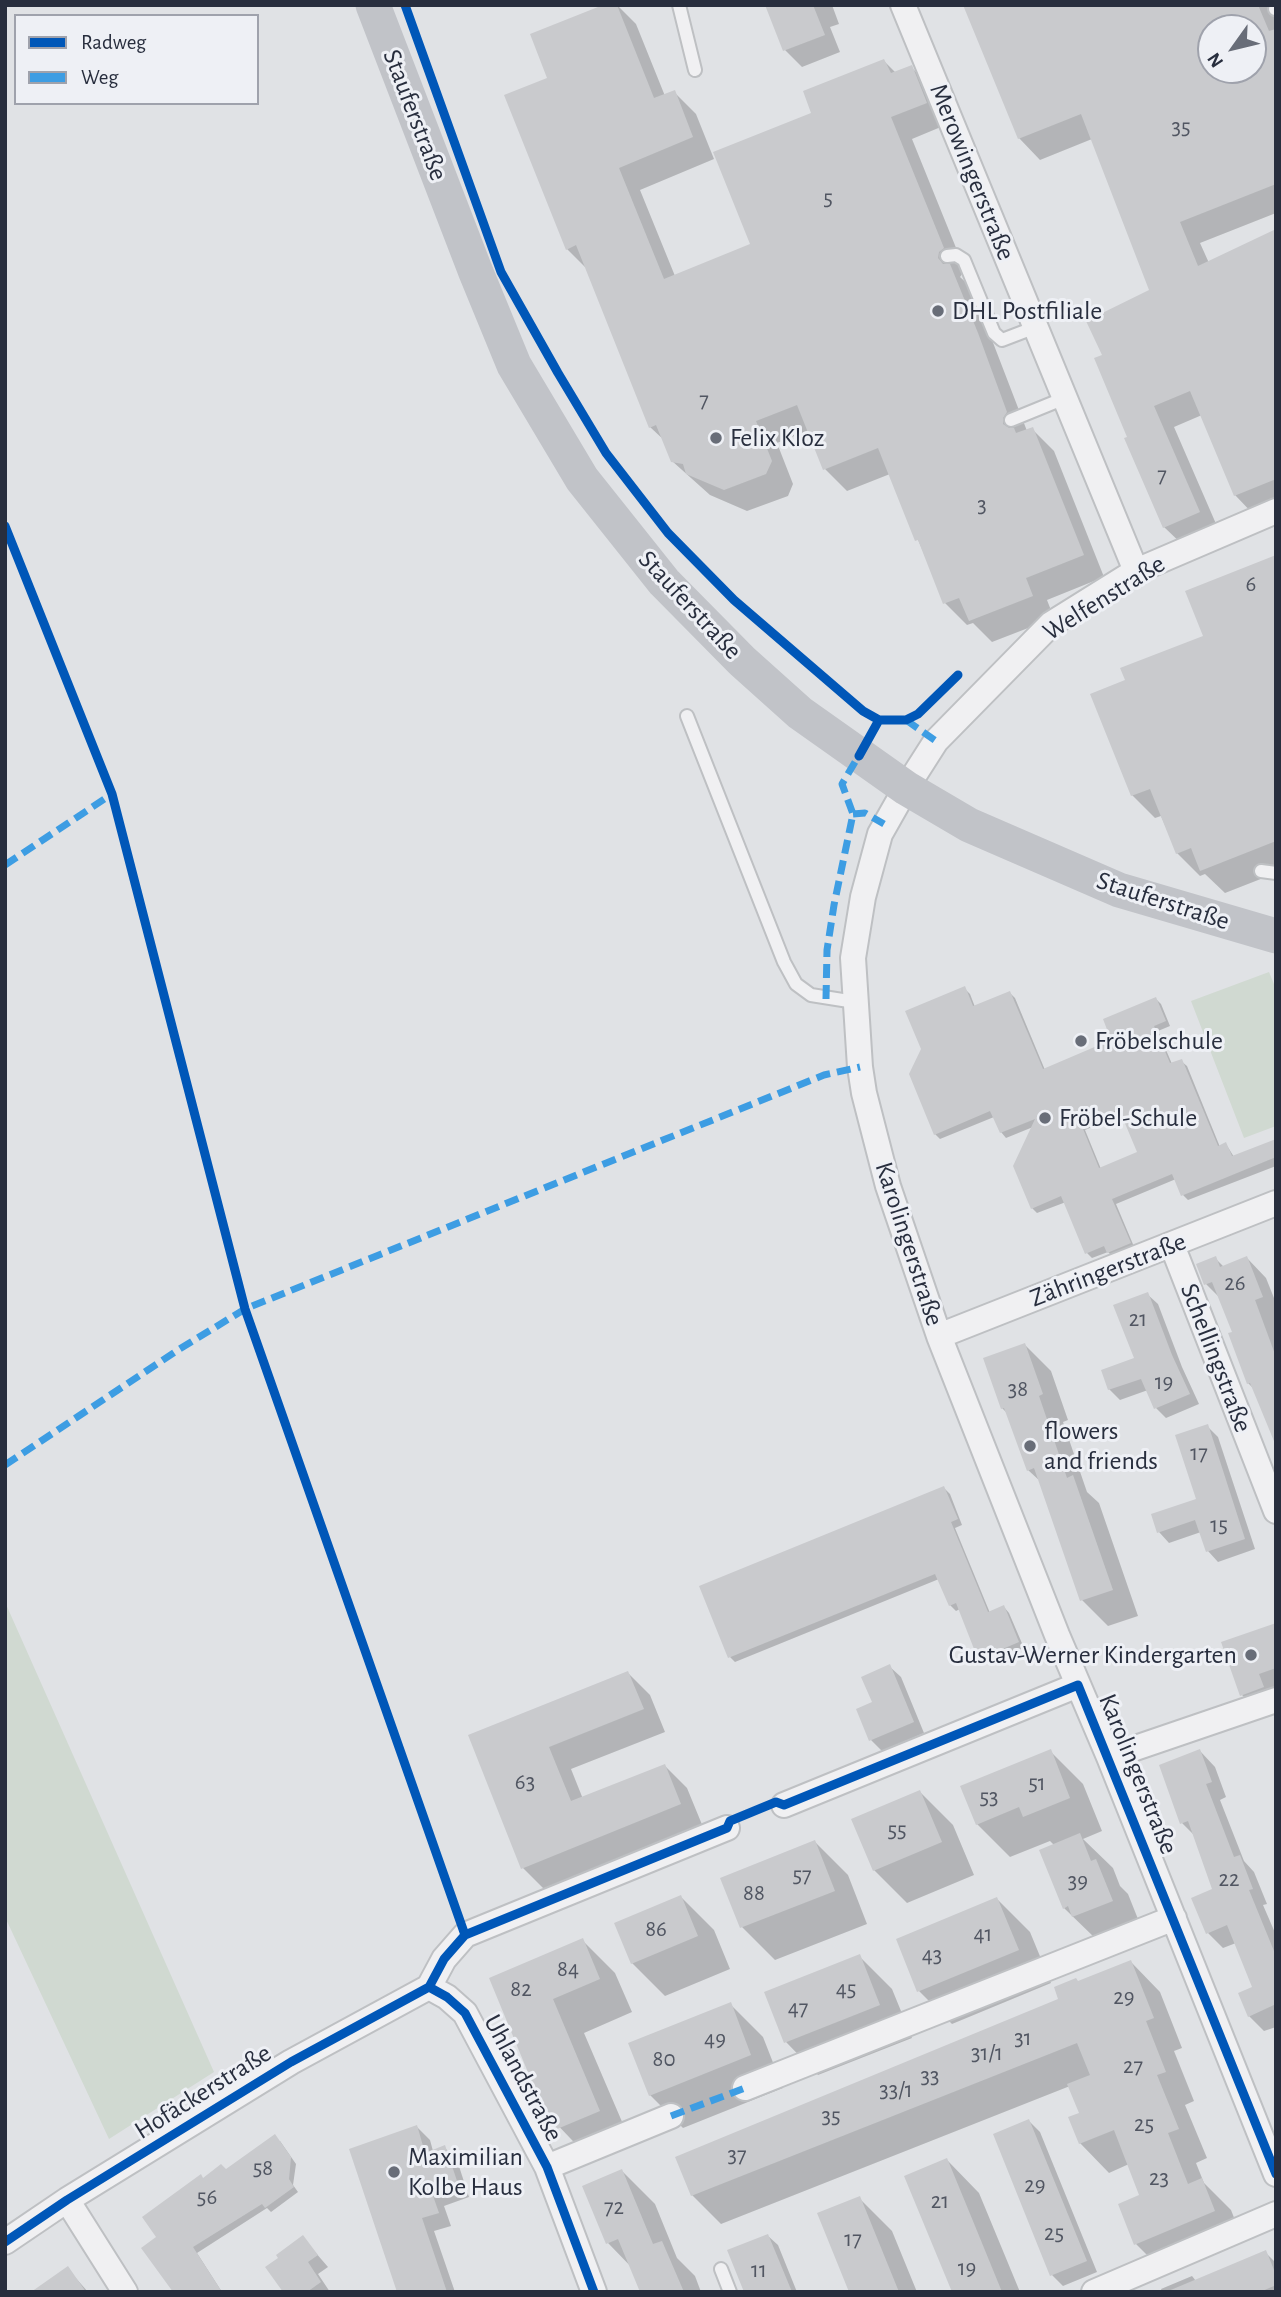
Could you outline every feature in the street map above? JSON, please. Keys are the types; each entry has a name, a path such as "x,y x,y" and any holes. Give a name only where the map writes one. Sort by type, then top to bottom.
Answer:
{"main road":[{"name":"Stauferstraße","path":"373,5 514,365 582,479 664,582 742,661 800,713 906,788 969,825 1119,890 1276,936"}],"street":[{"name":"Merowingerstraße","path":"903,5 1136,571"},
{"name":"Welfenstraße","path":"906,788 936,741 1051,624 1136,571 1276,511"},
{"name":"Karolingerstraße","path":"906,788 884,824 863,897 853,958 860,1067 867,1106 888,1186 939,1336 1078,1685 1174,1918 1268,2130 1276,2174"},
{"name":"Zähringerstraße","path":"939,1336 1276,1203"},
{"name":"Schellingstraße","path":"1172,1245 1276,1511"},
{"name":"Karolingerstraße","path":"784,1805 1078,1685"},
{"path":"1109,1757 1276,1700"},
{"path":"429,1987 444,1959 465,1935 727,1828"},
{"path":"745,2088 1174,1918"},
{"name":"Uhlandstraße","path":"429,1987 447,1997 465,2013 547,2166 594,2292"},
{"name":"Hofäckerstraße","path":"5,2242 67,2200 291,2062 429,1987"},
{"name":"Uhlandstraße","path":"547,2166 671,2116"},
{"path":"67,2200 125,2292"},
{"path":"1094,2292 1276,2214"}],"lane":[{"path":"679,5 695,70"},
{"path":"947,256 956,255 964,260 994,333 1002,340 1036,327"},
{"path":"1011,420 1065,398"},
{"path":"687,716 783,962 796,984 811,995 855,1002"},
{"path":"1261,871 1276,873"},
{"path":"721,2269 730,2292"}],"shaded area":[{"path":"1269,972 1276,989 1276,1126 1244,1138 1191,1001"},
{"path":"5,1602 214,2072 109,2139 5,1917"}],"building":[{"path":"603,5 617,5 654,98 675,90 693,137 619,168 664,279 750,244 713,152 811,113 803,91 884,59 891,73 912,65 927,103 891,117 944,248 939,252 938,258 943,264 950,264 978,333 1007,412 1003,424 1014,428 1016,433 1033,427 1084,555 1026,578 1033,596 969,621 959,598 943,604 878,448 823,470 797,405 756,421 772,461 766,474 724,490 686,474 683,464 671,462 656,425 649,428 576,245 566,250 504,95 547,78 530,34"},
{"path":"765,5 813,5 825,35 783,51"},
{"path":"963,5 1258,5 1262,14 1197,14 1197,84 1267,84 1267,26 1269,31 1276,29 1276,184 1180,222 1198,266 1276,229 1276,479 1234,496 1190,391 1154,406 1200,512 1163,528 1124,438 1127,437 1094,358 1102,355 1086,321 1149,290 1081,114 1018,139"},
{"path":"1276,555 1276,841 1200,871 1191,848 1176,854 1150,789 1131,796 1090,694 1125,680 1120,668 1203,636 1185,591"},
{"name":"Fröbel-Schule","path":"965,986 973,1006 1010,991 1043,1069 1111,1040 1103,1019 1156,997 1166,1021 1154,1026 1170,1063 1182,1059 1218,1146 1226,1142 1232,1156 1276,1139 1276,1157 1181,1196 1172,1174 1112,1199 1131,1243 1107,1253 1104,1246 1085,1254 1061,1196 1031,1209 1013,1166 1035,1119 1000,1133 990,1111 934,1135 909,1074 921,1049 905,1011","holes":["1119,1109 1137,1152 1099,1168 1081,1124"]},
{"path":"1216,1256 1220,1267 1247,1256 1263,1297 1255,1300 1276,1357 1276,1446 1250,1383 1247,1384 1228,1333 1232,1332 1212,1282 1204,1285 1196,1264"},
{"path":"1148,1292 1190,1394 1154,1409 1141,1379 1108,1390 1101,1370 1134,1358 1113,1305"},
{"path":"1025,1343 1043,1394 1039,1396 1067,1478 1073,1475 1113,1590 1080,1601 1034,1468 1027,1471 983,1358"},
{"path":"1208,1424 1245,1539 1206,1552 1195,1520 1157,1533 1151,1514 1196,1499 1175,1435"},
{"path":"944,1486 958,1519 951,1522 988,1612 1004,1605 1019,1642 993,1653 991,1648 976,1654 956,1603 949,1606 935,1574 728,1658 699,1586"},
{"name":"Gustav-Werner Kindergarten","path":"1276,1623 1276,1668 1259,1674 1264,1687 1240,1696 1221,1642"},
{"path":"890,1664 914,1722 869,1741 856,1709 872,1702 861,1677"},
{"path":"628,1671 644,1709 549,1747 571,1801 665,1764 681,1804 521,1869 468,1735"},
{"path":"1051,1749 1070,1798 1023,1817 1019,1807 976,1825 960,1786"},
{"path":"1200,1749 1212,1782 1206,1784 1234,1857 1240,1855 1253,1889 1249,1890 1276,1956 1276,2004 1248,2017 1238,1993 1252,1987 1227,1925 1206,1934 1191,1898 1212,1889 1188,1821 1180,1824 1159,1765"},
{"path":"920,1790 942,1842 873,1871 851,1819"},
{"path":"1080,1833 1091,1861 1096,1859 1113,1901 1072,1917 1068,1906 1063,1909 1039,1850"},
{"path":"815,1840 835,1891 740,1928 720,1878"},
{"path":"681,1895 698,1936 631,1964 614,1923"},
{"path":"997,1897 1019,1950 917,1992 896,1939"},
{"path":"583,1938 600,1979 553,1999 600,2111 557,2129 551,2114 546,2116 489,1978"},
{"path":"860,1954 880,2005 784,2043 764,1992"},
{"path":"1131,1960 1154,2018 1146,2021 1166,2072 1157,2075 1179,2129 1168,2133 1188,2184 1202,2178 1215,2211 1134,2245 1118,2204 1139,2195 1114,2130 1079,2144 1068,2117 1079,2113 1067,2084 1090,2075 1077,2043 691,2196 675,2157 1058,1999 1054,1987 1076,1978 1078,1981"},
{"path":"731,2002 751,2055 649,2096 628,2043"},
{"path":"1029,2119 1087,2261 1050,2276 993,2134"},
{"path":"417,2125 425,2153 445,2145 458,2184 432,2193 439,2213 422,2218 447,2292 397,2292 349,2149"},
{"path":"275,2134 291,2157 289,2179 294,2187 265,2208 262,2204 193,2247 222,2292 173,2292 141,2248 156,2237 142,2217 201,2174 203,2178 221,2164 226,2169"},
{"path":"947,2158 1002,2292 952,2292 904,2176"},
{"path":"622,2169 653,2244 662,2241 684,2292 640,2292 618,2239 606,2244 582,2186"},
{"path":"860,2196 899,2292 849,2292 817,2213"},
{"path":"768,2234 792,2292 744,2292 727,2250"},
{"path":"303,2235 318,2255 308,2262 321,2282 307,2292 283,2292 265,2267"},
{"path":"1266,2250 1276,2275 1276,2285 1260,2292 1166,2292"},
{"path":"68,2266 86,2292 31,2292"}],"marked path":[{"path":"906,720 936,741"},
{"path":"826,999 827,950 853,814 842,784 861,752"},
{"path":"5,865 112,794"},
{"path":"853,814 865,813 884,824"},
{"path":"5,1465 178,1350 245,1309 824,1075 860,1067"},
{"path":"671,2116 745,2088"}],"cycle path":[{"path":"405,5 501,272 606,453 668,533 734,600 863,711 879,720 859,756"},
{"path":"5,526 112,794 245,1309 465,1935"},
{"path":"879,720 906,720 918,714 958,675"},
{"path":"429,1987 444,1959 465,1935 727,1828 730,1821 776,1802 784,1805 1078,1685 1276,2174"},
{"path":"429,1987 447,1997 465,2013 547,2167 594,2292"},
{"path":"5,2242 67,2200 291,2062 429,1987"}],"place":[{"name":"DHL Postfiliale","path":"938,311"},
{"name":"Felix Kloz","path":"716,438"},
{"name":"Fröbelschule","path":"1081,1041"},
{"name":"Fröbel-Schule","path":"1045,1118"},
{"name":"flowers and friends","path":"1030,1446"},
{"name":"Gustav-Werner Kindergarten","path":"1251,1655"},
{"name":"Maximilian Kolbe Haus","path":"394,2172"}]}
